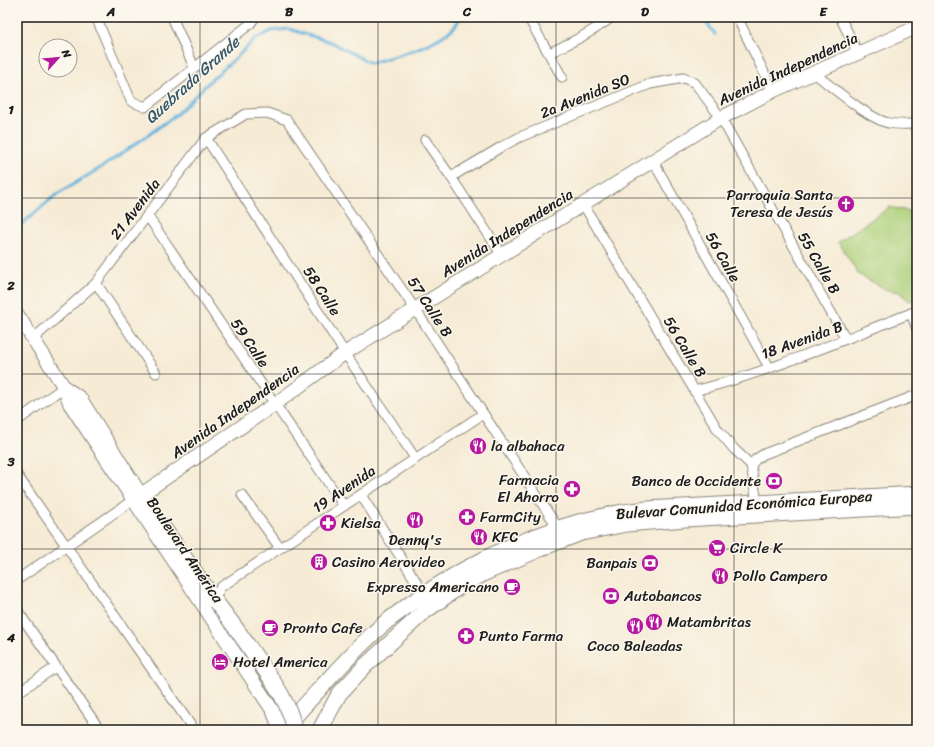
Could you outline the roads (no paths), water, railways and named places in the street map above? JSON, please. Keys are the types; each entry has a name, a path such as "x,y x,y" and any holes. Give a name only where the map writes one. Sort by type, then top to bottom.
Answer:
{"main road":[{"name":"Bulevar Comunidad Económica Europea","path":"283,730 301,709 385,623 424,594 486,558 527,539 558,528 609,514 647,510 917,494"},
{"name":"Bulevar Comunidad Económica Europea","path":"320,730 339,694 364,666 424,612 459,587 487,572 581,533 627,524 692,518 917,506"},
{"path":"162,526 204,585 217,596 240,633 284,697 292,716 295,730"}],"street":[{"path":"96,17 131,101 145,107 250,24 255,17"},
{"path":"172,17 194,67"},
{"path":"528,17 562,77"},
{"path":"549,53 566,46 600,27 612,17"},
{"path":"737,17 773,91"},
{"path":"840,17 858,53"},
{"name":"Avenida Independencia","path":"137,498 275,404 345,353 721,118 773,91 917,27"},
{"path":"814,73 878,119 888,123 917,124"},
{"name":"2a Avenida SO","path":"451,177 520,137 650,84 684,78 696,83 721,118"},
{"name":"21 Avenida","path":"34,340 96,283 206,138 246,114 267,113"},
{"name":"57 Calle B","path":"267,113 287,120 416,309 558,528"},
{"name":"55 Calle B","path":"721,118 846,339"},
{"name":"58 Calle","path":"206,138 415,458"},
{"path":"425,140 502,255"},
{"name":"56 Calle","path":"653,161 769,367"},
{"name":"56 Calle B","path":"583,204 718,430 734,449 751,465"},
{"name":"59 Calle","path":"147,215 344,506"},
{"path":"96,283 156,373"},
{"path":"914,312 917,330"},
{"name":"18 Avenida B","path":"694,391 724,384 914,312"},
{"name":"Boulevard América","path":"17,314 64,387 70,404 137,498 273,711 278,724 278,730"},
{"path":"17,421 64,387"},
{"path":"757,503 751,465 756,459 764,454 917,395"},
{"name":"19 Avenida","path":"217,596 280,548 483,414"},
{"path":"17,476 194,730"},
{"path":"242,495 280,548"},
{"path":"361,495 424,594"},
{"path":"17,580 137,498"},
{"name":"Boulevard América","path":"137,498 162,526 172,546 266,687 274,697 289,706 301,709"},
{"path":"17,610 100,730"},
{"path":"17,693 56,667"}],"waterway":[{"name":"Quebrada Grande","path":"17,228 57,194 102,167 178,113 254,40 271,31 289,29 331,42 370,63 393,57 434,41 446,34 455,26 460,17"},
{"name":"Quebrada Grande","path":"702,17 715,34"}],"place":[{"name":"Parroquia Santa Teresa de Jesús","path":"846,204"},
{"name":"la albahaca","path":"478,446"},
{"name":"Banco de Occidente","path":"774,481"},
{"name":"Farmacia El Ahorro","path":"572,489"},
{"name":"FarmCity","path":"467,517"},
{"name":"Denny's","path":"415,520"},
{"name":"Kielsa","path":"328,523"},
{"name":"KFC","path":"479,537"},
{"name":"Circle K","path":"717,548"},
{"name":"Casino Aerovideo","path":"319,562"},
{"name":"Banpais","path":"650,563"},
{"name":"Pollo Campero","path":"720,576"},
{"name":"Expresso Americano","path":"512,587"},
{"name":"Autobancos","path":"611,596"},
{"name":"Matambritas","path":"654,622"},
{"name":"Coco Baleadas","path":"635,626"},
{"name":"Pronto Cafe","path":"270,628"},
{"name":"Punto Farma","path":"466,636"},
{"name":"Hotel America","path":"220,662"}]}
